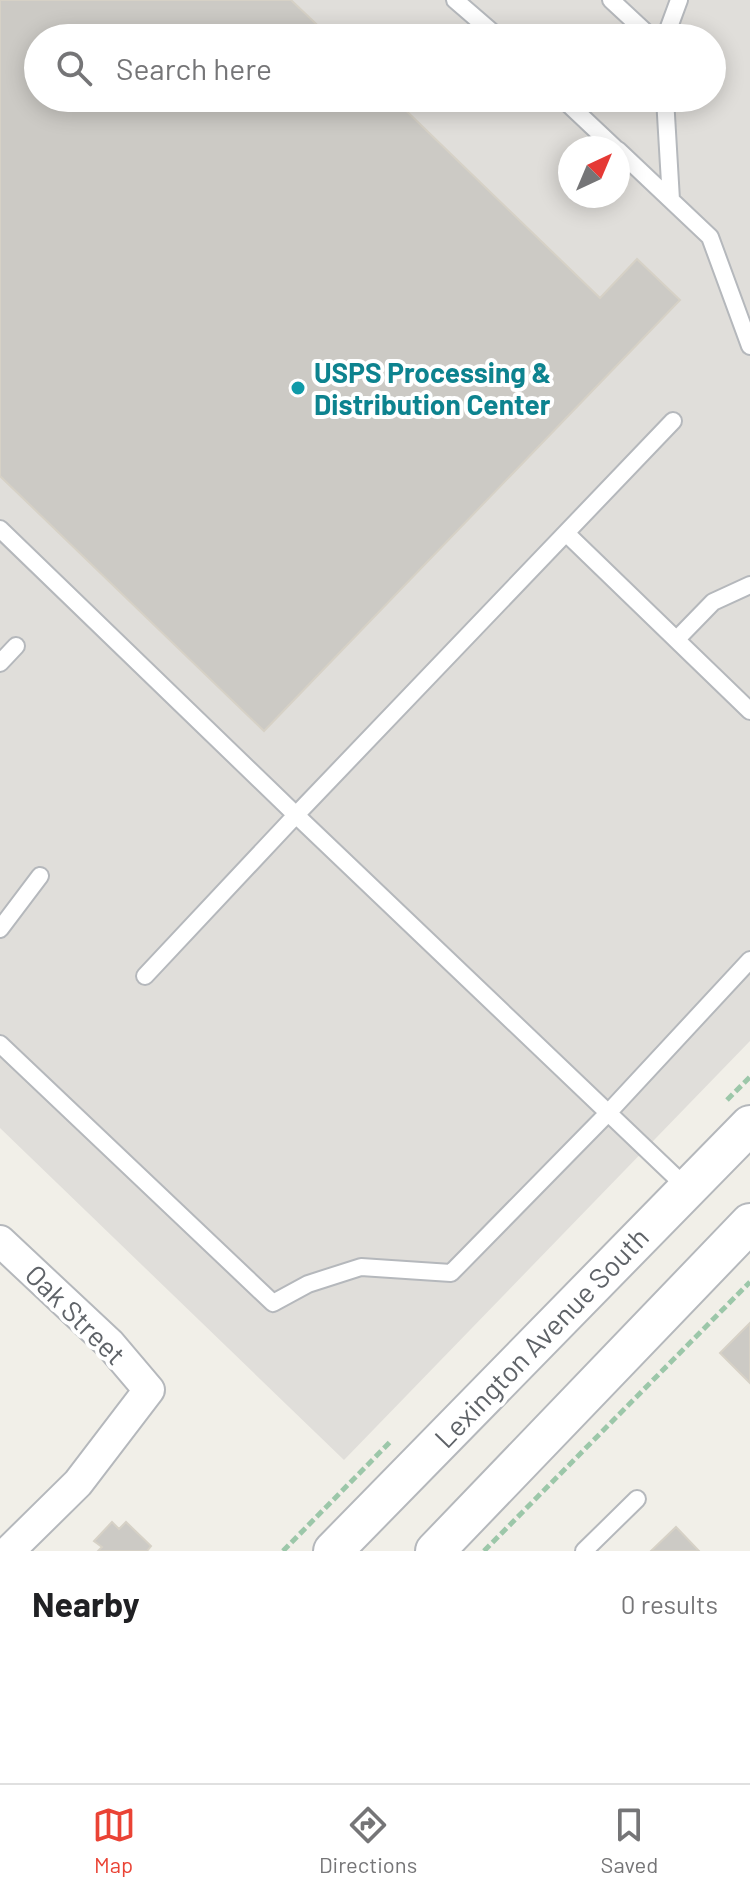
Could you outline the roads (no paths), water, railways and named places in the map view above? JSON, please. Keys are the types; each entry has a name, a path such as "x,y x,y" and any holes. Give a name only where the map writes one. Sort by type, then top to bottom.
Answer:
{"street":[{"name":"Lexington Avenue South","path":"333,1551 750,1125"},
{"path":"435,1551 750,1223"},
{"name":"Oak Street","path":"0,1241 110,1344 149,1390 78,1483 9,1551"}],"lane":[{"path":"455,0 483,24"},
{"path":"611,0 637,24"},
{"path":"670,24 679,0"},
{"path":"577,112 603,136"},
{"path":"666,112 671,200"},
{"path":"630,161 710,237 750,346"},
{"path":"145,976 673,421"},
{"path":"0,529 687,1188"},
{"path":"566,533 750,711"},
{"path":"677,639 713,602 750,585"},
{"path":"0,663 16,646"},
{"path":"0,929 40,876"},
{"path":"0,1044 273,1303 308,1284 361,1267 451,1273 608,1113 750,960"},
{"path":"584,1551 637,1499"}],"place":[{"name":"USPS Processing & Distribution Center","path":"298,388"}]}
